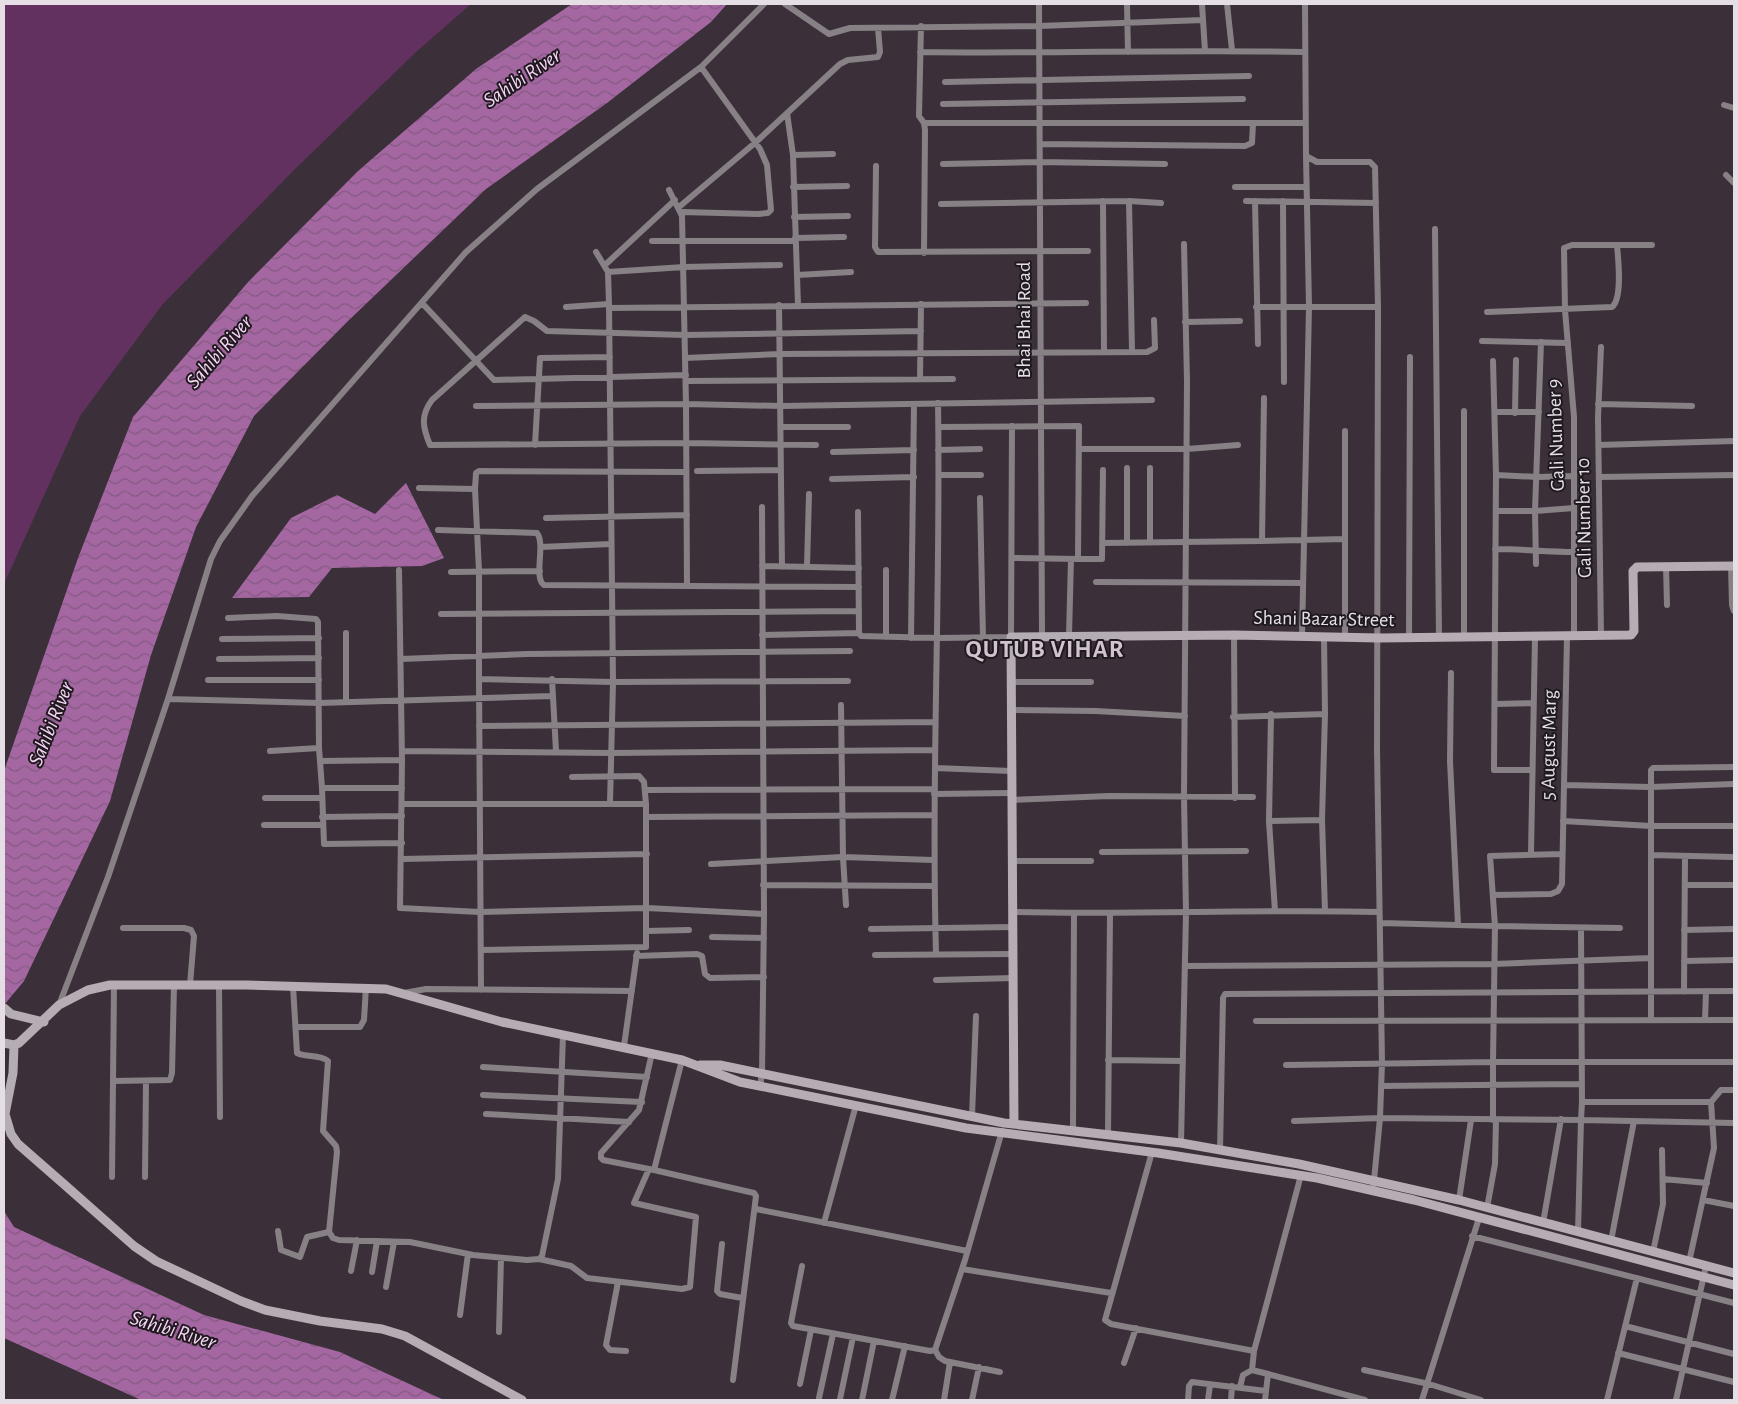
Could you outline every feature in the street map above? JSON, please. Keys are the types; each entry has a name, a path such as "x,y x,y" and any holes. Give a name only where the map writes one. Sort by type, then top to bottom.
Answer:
{"street":[{"path":"59,1006 108,877 168,699 208,568 220,541 258,488 466,252 513,208 702,67 764,4"},
{"path":"785,4 829,34 844,28 1039,26 1203,20"},
{"name":"Bhai Bhai Road","path":"1039,4 1042,636"},
{"path":"1126,4 1128,52"},
{"path":"1202,4 1205,51"},
{"path":"1227,4 1232,50"},
{"path":"1302,636 1309,307 1304,52 1305,4"},
{"path":"921,26 919,116 924,124 924,252"},
{"path":"680,210 840,64 848,60 878,57 880,52 878,28"},
{"path":"920,52 1039,54 1232,50 1304,52"},
{"path":"680,210 758,214 771,212 766,165 756,142 702,67"},
{"path":"945,82 1250,76"},
{"path":"943,104 1243,99"},
{"path":"1724,105 1734,108"},
{"path":"787,113 793,155 798,305"},
{"path":"924,124 1305,124"},
{"path":"1040,144 1245,146 1252,143 1253,124"},
{"path":"793,155 833,154"},
{"path":"1306,156 1317,162 1374,164 1378,307 1379,638 1377,749 1382,993 1380,1022 1382,1063 1380,1118 1374,1187"},
{"path":"943,164 1040,162 1165,164"},
{"path":"876,166 876,249 881,252 1088,251"},
{"path":"1726,175 1734,183"},
{"path":"793,187 847,186"},
{"path":"1235,187 1306,186"},
{"path":"669,190 680,210 683,241 686,358 687,586"},
{"path":"606,268 675,200"},
{"path":"1103,201 1104,352"},
{"path":"941,204 1103,201 1162,203"},
{"path":"1129,201 1132,351"},
{"path":"1246,201 1376,203"},
{"path":"1255,201 1258,344"},
{"path":"1283,201 1282,307 1284,382"},
{"path":"794,217 848,216"},
{"path":"1435,228 1440,638"},
{"path":"652,241 844,237"},
{"path":"1181,1143 1186,913 1184,796 1187,634 1184,244"},
{"name":"Gali Number 9","path":"1570,637 1574,552 1574,417 1565,310 1564,248 1572,244 1617,245"},
{"path":"1487,312 1606,308 1615,304 1618,292 1617,245 1652,245"},
{"path":"596,252 606,268 610,332 613,682 610,803"},
{"path":"606,268 780,265"},
{"path":"797,275 851,272"},
{"path":"422,303 494,380 610,376 781,380 953,379"},
{"path":"566,307 1086,303"},
{"path":"920,379 921,304"},
{"path":"779,305 782,567"},
{"path":"1256,308 1378,307"},
{"path":"816,445 686,443 430,445 423,421 426,408 432,400 525,317 534,321 546,331 685,335 921,332"},
{"path":"686,358 780,354 1147,352 1155,348 1154,320"},
{"path":"1185,322 1240,322"},
{"path":"1482,341 1568,343"},
{"path":"1536,564 1535,511 1540,412 1540,342"},
{"path":"1599,445 1598,404 1601,347"},
{"path":"535,444 538,378 542,357 610,357"},
{"path":"1409,638 1410,357"},
{"path":"1515,413 1516,360"},
{"path":"1493,361 1496,475 1496,704 1494,770 1532,770"},
{"path":"1262,541 1264,398"},
{"path":"476,406 686,404 781,406 1152,400"},
{"path":"936,954 933,815 934,722 938,638 938,403"},
{"path":"911,638 914,404"},
{"path":"1598,404 1692,406"},
{"path":"1464,411 1464,638"},
{"path":"1495,412 1540,412"},
{"path":"939,426 1079,426 1075,559 1069,636"},
{"path":"1012,426 1010,682 1014,954 1014,1124"},
{"path":"780,427 848,427"},
{"path":"1345,431 1345,638"},
{"name":"Gali Number 10","path":"1601,636 1599,445 1734,441"},
{"path":"1079,449 1187,449 1238,446"},
{"path":"938,450 980,449"},
{"path":"832,452 914,450"},
{"path":"1127,468 1127,543"},
{"path":"1150,468 1150,542"},
{"path":"697,471 781,470"},
{"path":"1012,558 1101,560 1103,543 1103,470"},
{"path":"481,990 478,726 479,571 474,476 479,471 686,472"},
{"path":"939,475 980,476"},
{"path":"1496,475 1574,476"},
{"path":"1600,477 1734,475"},
{"path":"832,480 914,477"},
{"path":"419,488 474,488"},
{"path":"807,567 809,494"},
{"path":"980,498 983,638"},
{"path":"760,1086 762,1074 764,977 762,507"},
{"path":"1496,510 1535,511 1574,508"},
{"path":"858,512 859,633"},
{"path":"546,518 686,514"},
{"path":"438,530 533,531 539,535 540,579 544,585 859,587"},
{"path":"1103,543 1345,539"},
{"path":"540,547 611,544"},
{"path":"1495,549 1574,552"},
{"path":"762,566 859,568"},
{"name":"Shani Bazar Street","path":"1011,636 1234,634 1345,638 1535,638 1631,635 1634,631 1634,569 1639,566 1666,566"},
{"path":"1667,605 1666,566 1732,566 1732,605 1734,611"},
{"path":"399,570 402,751 402,859 399,905 402,910 480,912 647,908 764,914"},
{"path":"886,570 886,636"},
{"path":"451,572 540,571"},
{"path":"1096,582 1303,583"},
{"path":"441,614 859,611"},
{"path":"228,618 277,616 312,618 318,622 319,748 323,842 326,844 402,843"},
{"path":"346,633 346,702"},
{"path":"762,635 859,633 866,637 911,638 1011,636"},
{"path":"1234,634 1233,717 1235,798"},
{"path":"1324,637 1325,714 1322,820 1325,911"},
{"name":"5 August Marg","path":"1493,895 1556,892 1562,884 1570,637"},
{"path":"222,639 319,638"},
{"path":"1531,854 1535,638"},
{"path":"401,659 478,655 762,654 850,651"},
{"path":"219,659 319,658"},
{"path":"1451,673 1450,761 1458,925"},
{"path":"479,679 552,679 613,682 848,680"},
{"path":"552,679 556,751"},
{"path":"208,680 319,680"},
{"path":"1010,682 1091,682"},
{"path":"168,699 319,704 553,696"},
{"path":"1496,704 1533,703"},
{"path":"841,705 843,857 846,905"},
{"path":"1011,710 1096,711 1185,716"},
{"path":"1233,717 1271,714 1325,714"},
{"path":"1271,714 1269,821 1275,911"},
{"path":"478,726 934,722"},
{"path":"270,751 319,748"},
{"path":"402,751 611,753 935,750"},
{"path":"321,761 402,760"},
{"path":"1651,1020 1651,770 1653,768 1734,767"},
{"path":"935,768 1012,770"},
{"path":"572,777 639,776 643,778 646,804 647,931 646,948 637,952"},
{"path":"1565,785 1651,787 1734,784"},
{"path":"322,788 402,788"},
{"path":"645,790 843,789 1011,797 1253,797"},
{"path":"265,798 322,798"},
{"path":"402,804 646,804"},
{"path":"646,817 933,815"},
{"path":"322,817 402,816"},
{"path":"1269,821 1322,820"},
{"path":"1563,821 1651,826 1734,826"},
{"path":"264,825 323,825"},
{"path":"1102,852 1246,851"},
{"path":"402,859 647,854"},
{"path":"1487,1208 1494,1164 1495,1120 1493,1021 1495,926 1490,856 1562,854"},
{"path":"1651,855 1732,857"},
{"path":"1684,992 1685,856"},
{"path":"712,864 843,857 933,860"},
{"path":"1012,861 1091,861"},
{"path":"1684,885 1732,885"},
{"path":"763,886 934,886"},
{"path":"1013,912 1110,914 1275,911 1380,912"},
{"path":"1072,1129 1074,913"},
{"path":"1108,1135 1110,914"},
{"path":"1380,923 1620,928"},
{"path":"871,928 935,926 1013,927"},
{"path":"123,928 184,928 191,930 194,936 190,984"},
{"path":"1578,1232 1583,1062 1581,928"},
{"path":"1684,930 1734,929"},
{"path":"647,931 689,930"},
{"path":"712,937 764,938"},
{"path":"481,950 697,954 702,956 705,974 710,978 764,977"},
{"path":"624,1046 637,952"},
{"path":"875,955 1014,954"},
{"path":"1185,966 1494,964 1651,958"},
{"path":"1684,961 1734,960"},
{"path":"936,980 1014,978"},
{"path":"114,1081 166,1081 172,1077 174,984"},
{"path":"4,1043 14,1045 23,1040 59,1006 88,990 114,985 190,984 386,989 482,1017 652,1052 698,1065 715,1075 760,1086 1002,1134 1152,1152 1459,1200 1734,1273"},
{"path":"112,1177 114,985"},
{"path":"220,985 220,1117"},
{"path":"293,986 297,1053 302,1056 324,1058 328,1061 323,1131 336,1146 337,1152 329,1232 333,1238 420,1244 468,1254 501,1258 539,1259 576,1268 583,1277 686,1288 691,1282 696,1217 634,1203 651,1169 682,1060"},
{"path":"296,1027 360,1027 364,1020 366,987"},
{"path":"402,994 426,989 632,991"},
{"path":"1705,1020 1706,992"},
{"path":"1220,1151 1223,998 1225,994 1734,992"},
{"path":"4,1009 11,1014 44,1022"},
{"path":"972,1116 976,1016"},
{"path":"1256,1021 1734,1020"},
{"path":"539,1259 544,1249 558,1179 560,1072 563,1035"},
{"path":"14,1045 12,1074 5,1114 11,1134 18,1144 134,1246 156,1261 241,1301 265,1310 320,1321 382,1329 405,1336 522,1400"},
{"path":"652,1052 639,1110 601,1153 601,1158 754,1193 757,1199 756,1209 742,1298 733,1380"},
{"path":"1108,1060 1183,1060"},
{"path":"1286,1066 1493,1062 1734,1062"},
{"path":"698,1065 720,1065 1004,1123 1072,1129 1181,1143 1298,1164 1478,1218 1734,1285"},
{"path":"483,1067 647,1077"},
{"path":"145,1177 146,1082"},
{"path":"1381,1086 1582,1084"},
{"path":"1689,1262 1714,1148 1711,1102 1721,1090 1734,1090"},
{"path":"483,1095 642,1102"},
{"path":"1582,1102 1711,1102"},
{"path":"824,1222 856,1105"},
{"path":"486,1114 629,1122"},
{"path":"1294,1121 1380,1118 1561,1119 1734,1123"},
{"path":"1542,1223 1561,1119"},
{"path":"1459,1200 1471,1120"},
{"path":"1611,1241 1634,1121"},
{"path":"1000,1372 950,1362 939,1357 935,1350 962,1268 1004,1123"},
{"path":"1653,1252 1663,1211 1662,1150"},
{"path":"1152,1152 1105,1320 1111,1324 1254,1351"},
{"path":"1252,1370 1254,1351 1301,1176"},
{"path":"1663,1179 1707,1183"},
{"path":"1704,1200 1734,1206"},
{"path":"756,1209 967,1251"},
{"path":"1422,1400 1478,1218"},
{"path":"278,1231 281,1250 300,1257 307,1237 329,1232"},
{"path":"1472,1236 1734,1302"},
{"path":"351,1271 357,1240"},
{"path":"372,1272 377,1241"},
{"path":"386,1287 394,1242"},
{"path":"722,1244 717,1291 720,1294 742,1298"},
{"path":"460,1315 468,1254"},
{"path":"499,1332 501,1258"},
{"path":"802,1266 791,1323 794,1327 930,1351 935,1350"},
{"path":"1676,1400 1706,1266"},
{"path":"962,1268 1111,1294"},
{"path":"1607,1400 1637,1278"},
{"path":"618,1282 606,1345 610,1350 626,1351"},
{"path":"1625,1326 1734,1354"},
{"path":"1124,1364 1136,1328"},
{"path":"800,1384 811,1330"},
{"path":"819,1398 833,1334"},
{"path":"840,1399 853,1337"},
{"path":"862,1400 874,1341"},
{"path":"892,1400 905,1346"},
{"path":"1618,1353 1734,1382"},
{"path":"944,1400 950,1362"},
{"path":"972,1400 979,1367"},
{"path":"1231,1400 1243,1375 1252,1370 1365,1400"},
{"path":"1364,1370 1427,1384 1482,1400"},
{"path":"1265,1400 1268,1374"},
{"path":"1188,1400 1191,1383 1266,1391"},
{"path":"1208,1400 1210,1385"}],"shaded area":[{"path":"4,4 471,4 416,52 293,171 162,305 80,416 4,584"}],"water":[{"name":"Sahibi River","path":"572,4 727,4 711,22 607,103 486,189 347,322 254,416 196,527 151,655 110,801 24,981 4,1005 4,771 78,558 133,417 249,281 358,171 476,69"},
{"path":"406,483 444,558 422,566 332,568 309,597 232,598 291,518 337,495 375,514"},
{"name":"Sahibi River","path":"4,1211 14,1227 204,1315 340,1352 444,1400 141,1400 4,1338"}],"district":[{"name":"QUTUB VIHAR","path":"1045,649"}]}
